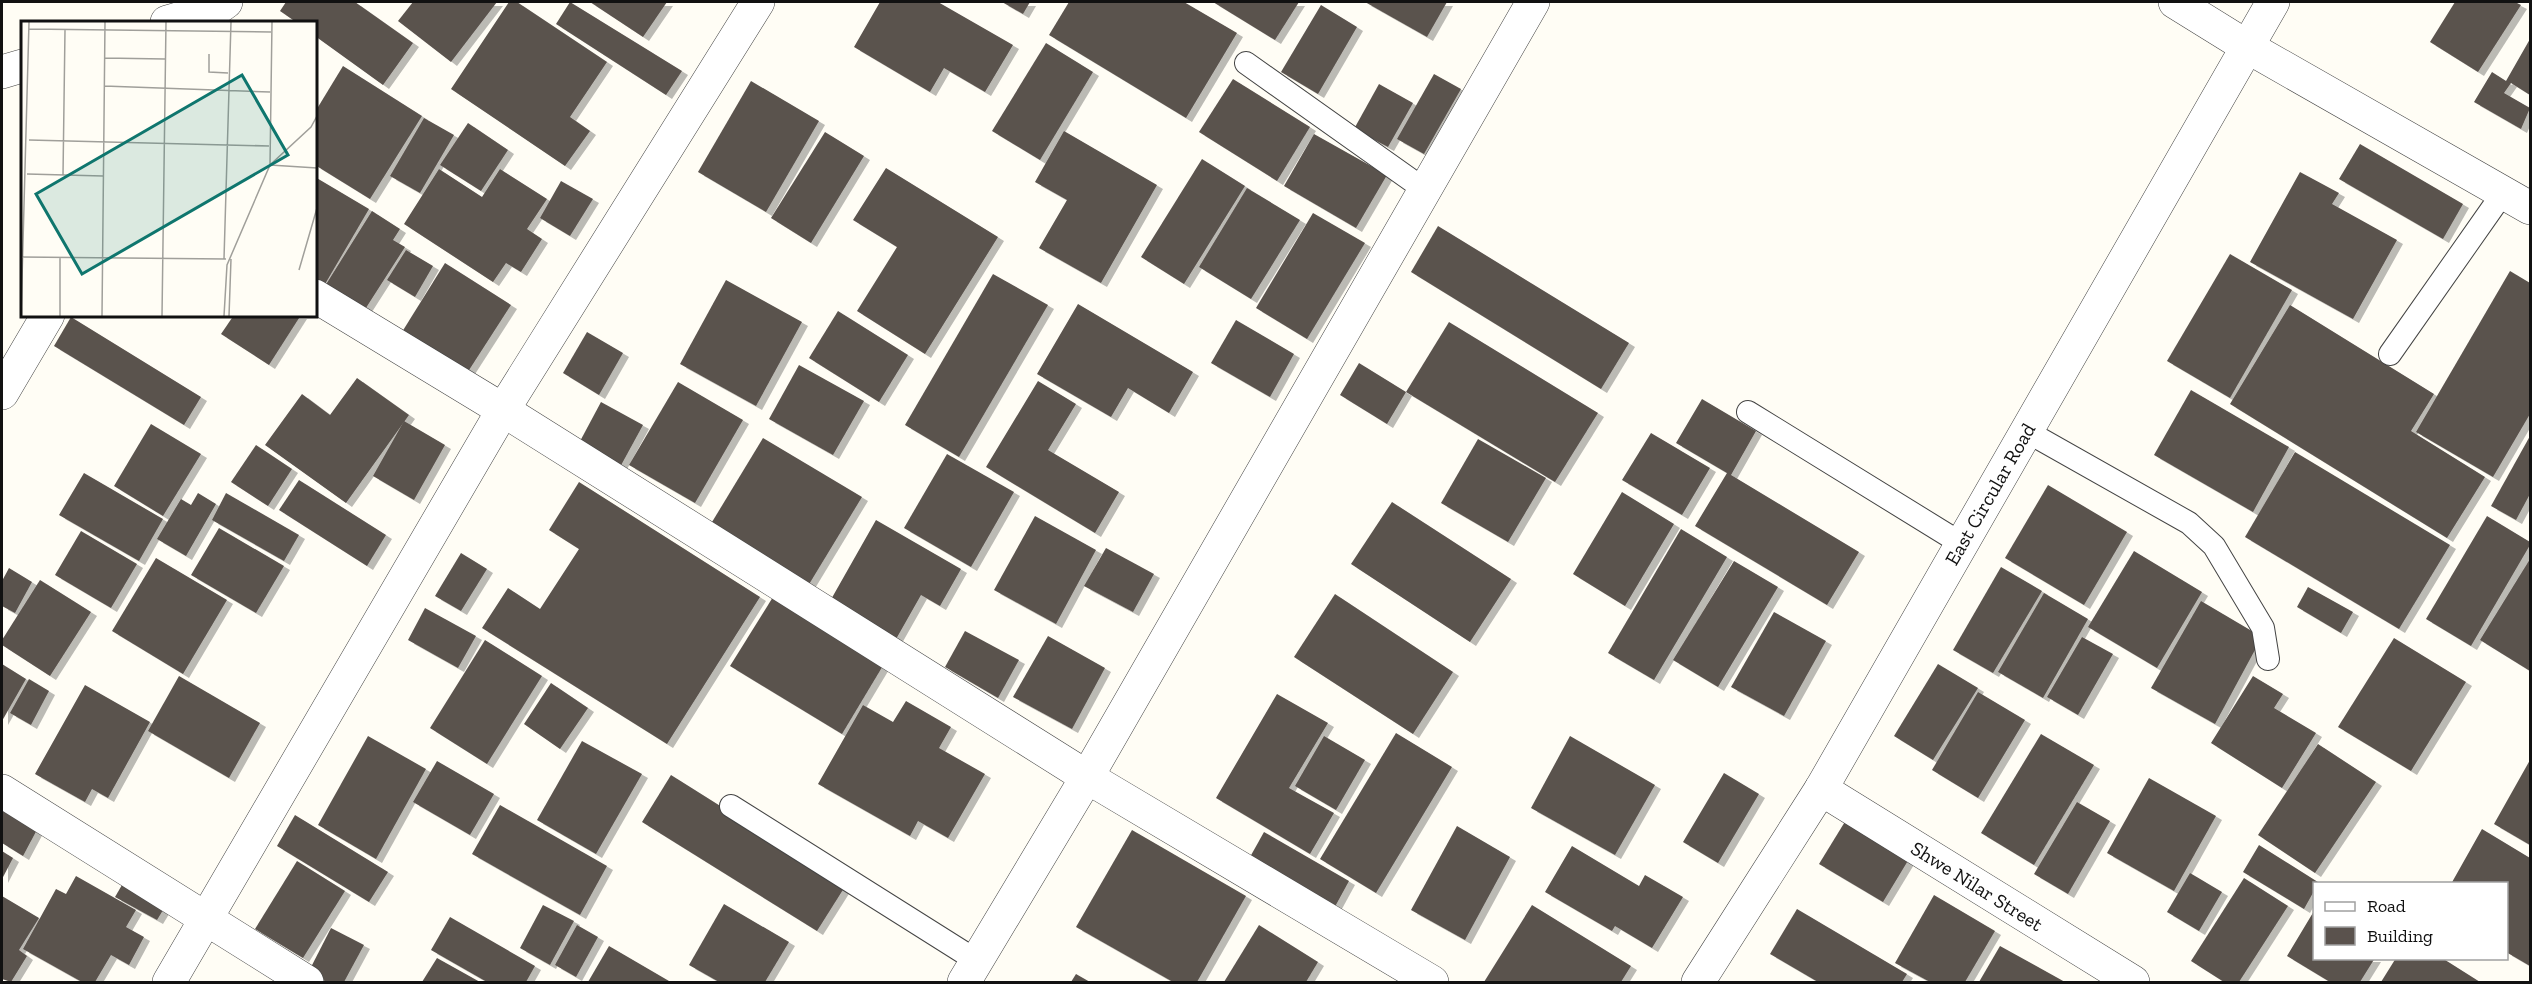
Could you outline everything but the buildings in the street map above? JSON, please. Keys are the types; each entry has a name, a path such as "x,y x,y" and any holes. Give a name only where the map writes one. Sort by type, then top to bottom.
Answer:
{"street":[{"path":"169,982 208,920 503,410 758,2"},
{"path":"971,972 1087,777 1533,2"},
{"path":"2175,2 2246,46 2530,208"},
{"name":"East Circular Road","path":"1698,982 1821,789 2273,2"},
{"path":"171,21 217,8"},
{"path":"2,72 21,66"},
{"path":"316,297 503,410 1087,777 1432,982"},
{"path":"2,393 47,316"},
{"name":"Shwe Nilar Street","path":"1821,789 2133,982"},
{"path":"2,791 307,982"}],"lane":[{"path":"1246,63 1425,190"},
{"path":"2390,354 2503,192"},
{"path":"1748,412 1962,544"},
{"path":"2026,431 2189,523 2214,546 2263,628 2268,659"},
{"path":"731,806 971,972"}]}
